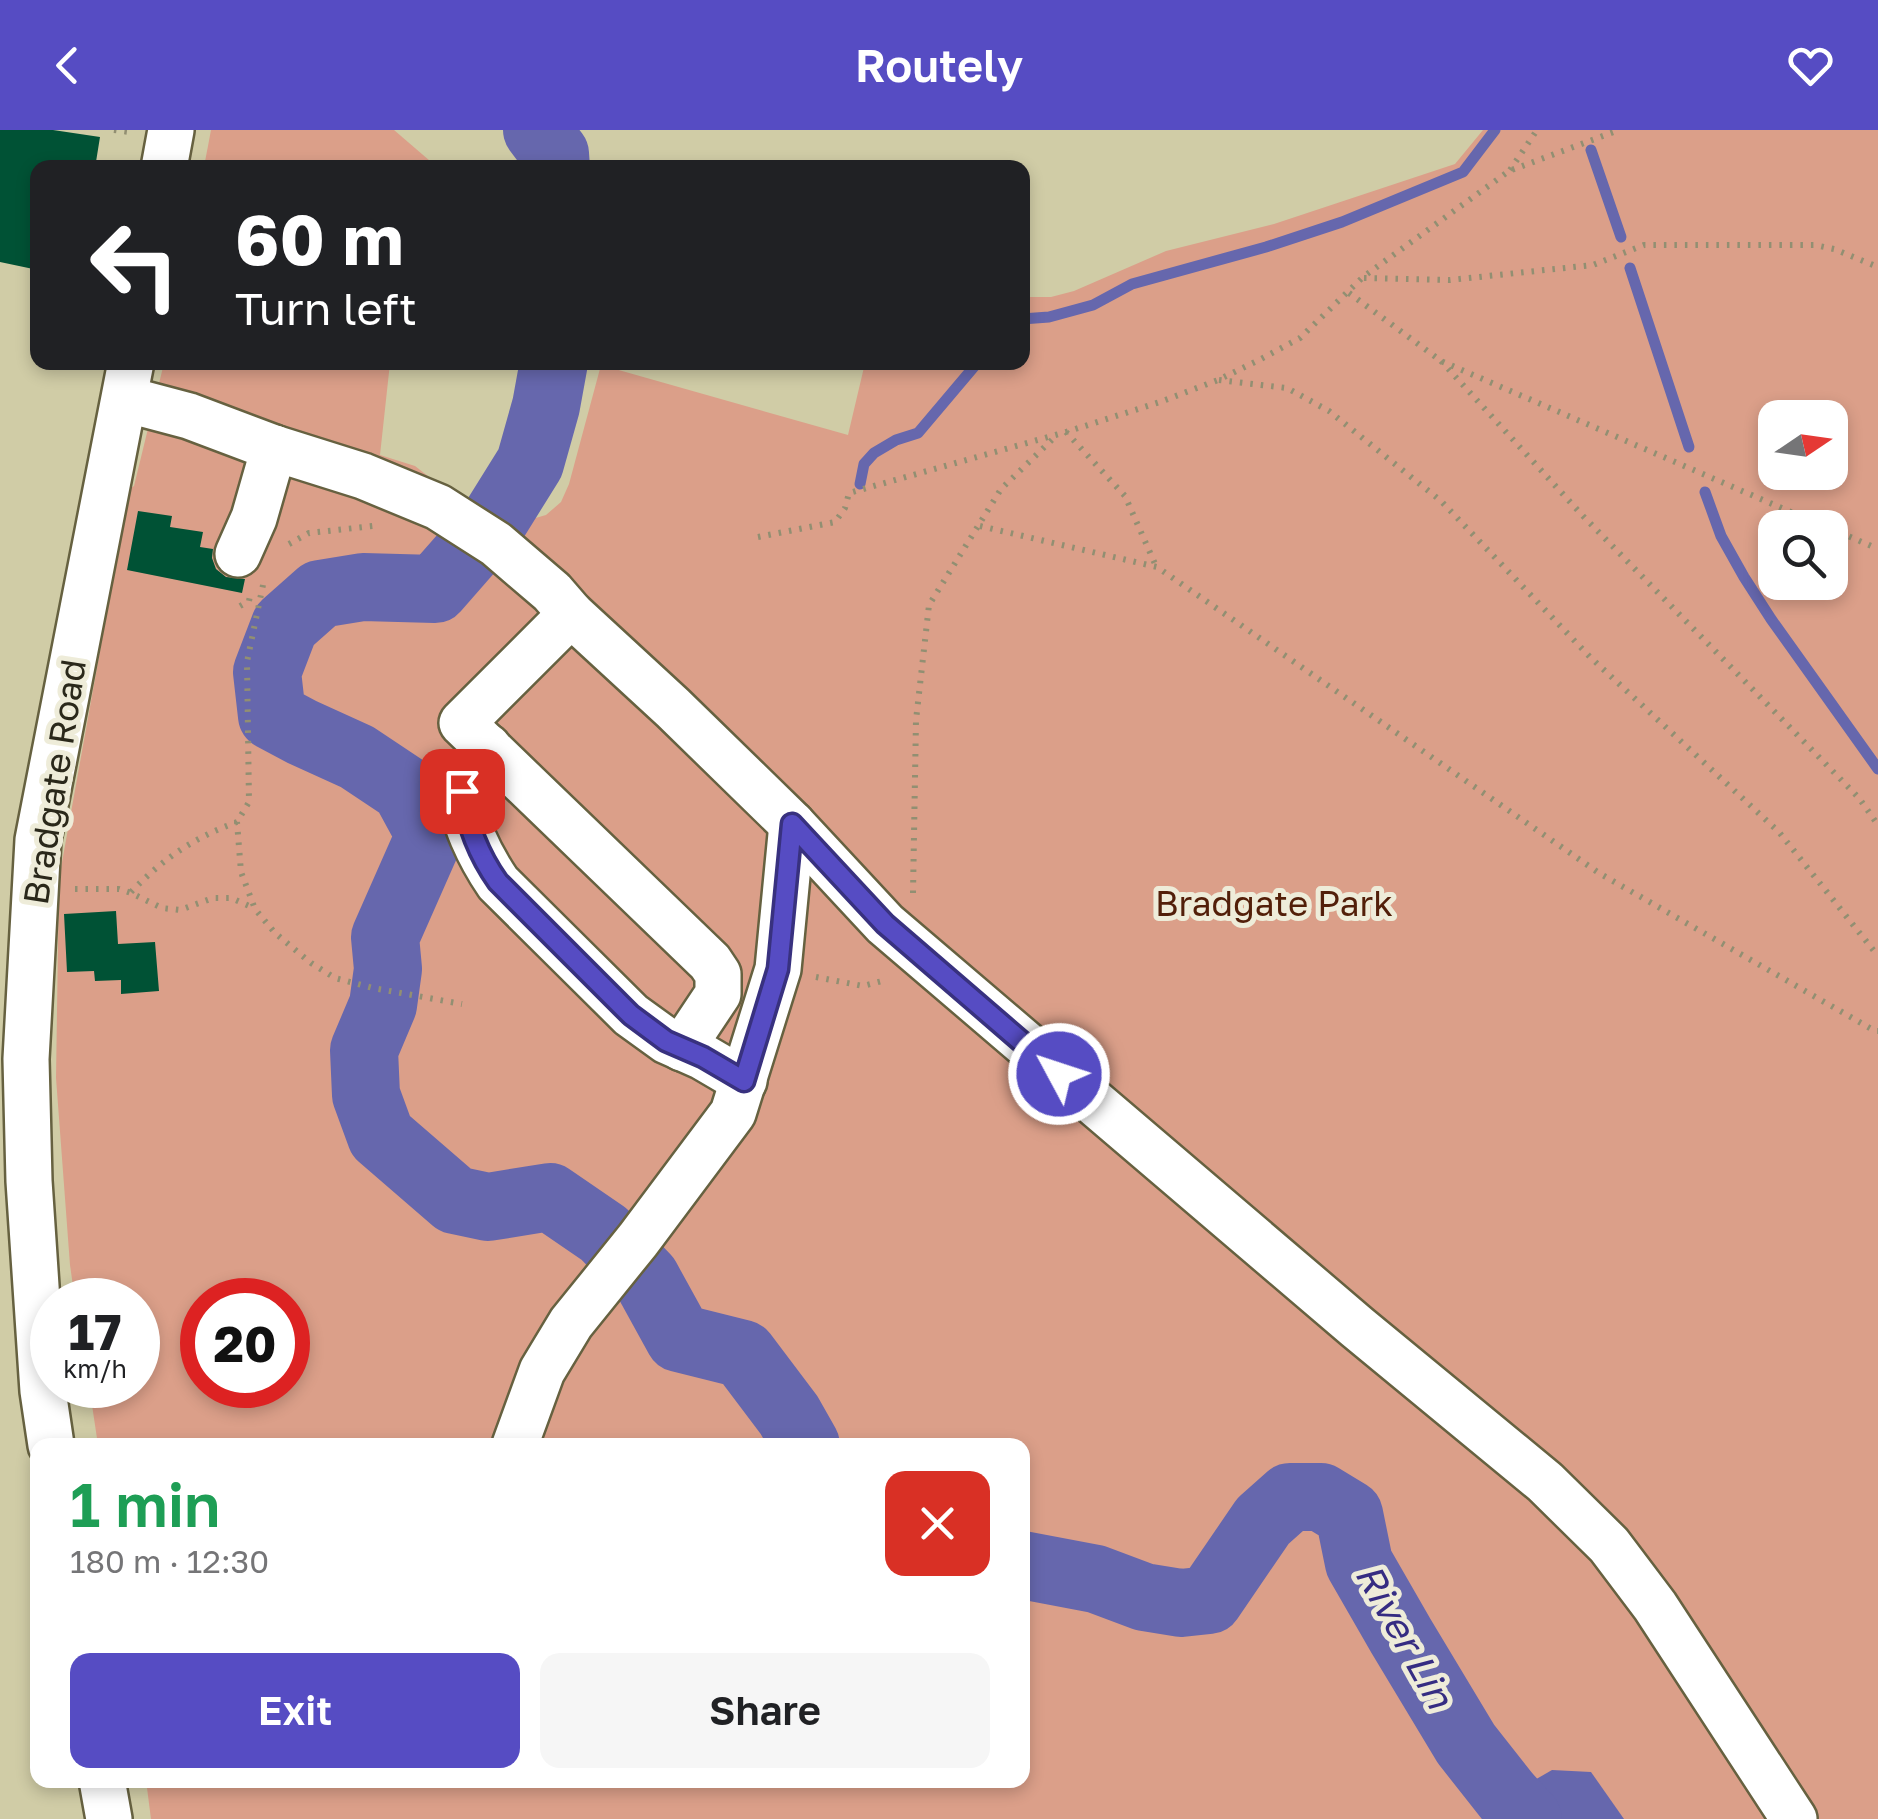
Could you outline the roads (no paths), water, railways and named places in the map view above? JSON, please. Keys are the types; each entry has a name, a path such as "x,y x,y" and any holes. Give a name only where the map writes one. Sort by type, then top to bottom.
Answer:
{"street":[{"path":"165,160 171,130"},
{"path":"128,381 189,416 363,476 438,507 483,536 552,592 792,824 885,924 1356,1327 1545,1482 1610,1544 1794,1819"},
{"name":"Bradgate Road","path":"50,1438 14,1180 26,1060 38,840 128,381"},
{"path":"254,542 274,448"},
{"path":"571,614 462,723 710,962 718,974 718,994 682,1048"},
{"path":"488,748 462,791 483,862 498,882 631,1015 666,1041 744,1081"},
{"path":"518,1438 542,1371 571,1323 733,1113 778,969 792,824"},
{"path":"103,1788 108,1819"}],"waterway":[{"name":"River Lin","path":"537,130 555,160"},
{"path":"1030,318 1093,305 1132,284 1342,222 1463,172 1495,130"},
{"path":"1591,150 1621,237"},
{"path":"1630,268 1689,447"},
{"name":"River Lin","path":"553,370 530,463 492,524 435,589 363,587 320,594 285,625 267,672 272,716 357,757 405,789 430,835 385,937 388,969 383,1005 364,1050 366,1095 381,1136 455,1200 488,1207 550,1197 604,1234 646,1278 679,1338 743,1354 802,1438"},
{"path":"860,484 864,464 874,453 918,433 971,370"},
{"path":"1705,492 1721,536 1744,577 1878,769"},
{"name":"River Lin","path":"1030,1567 1096,1579 1144,1597 1181,1603 1209,1600 1263,1521 1290,1497 1321,1497 1349,1514 1359,1563 1401,1636 1466,1744 1528,1819"}],"park label":[{"name":"Bradgate Park","path":"1274,904"}]}
